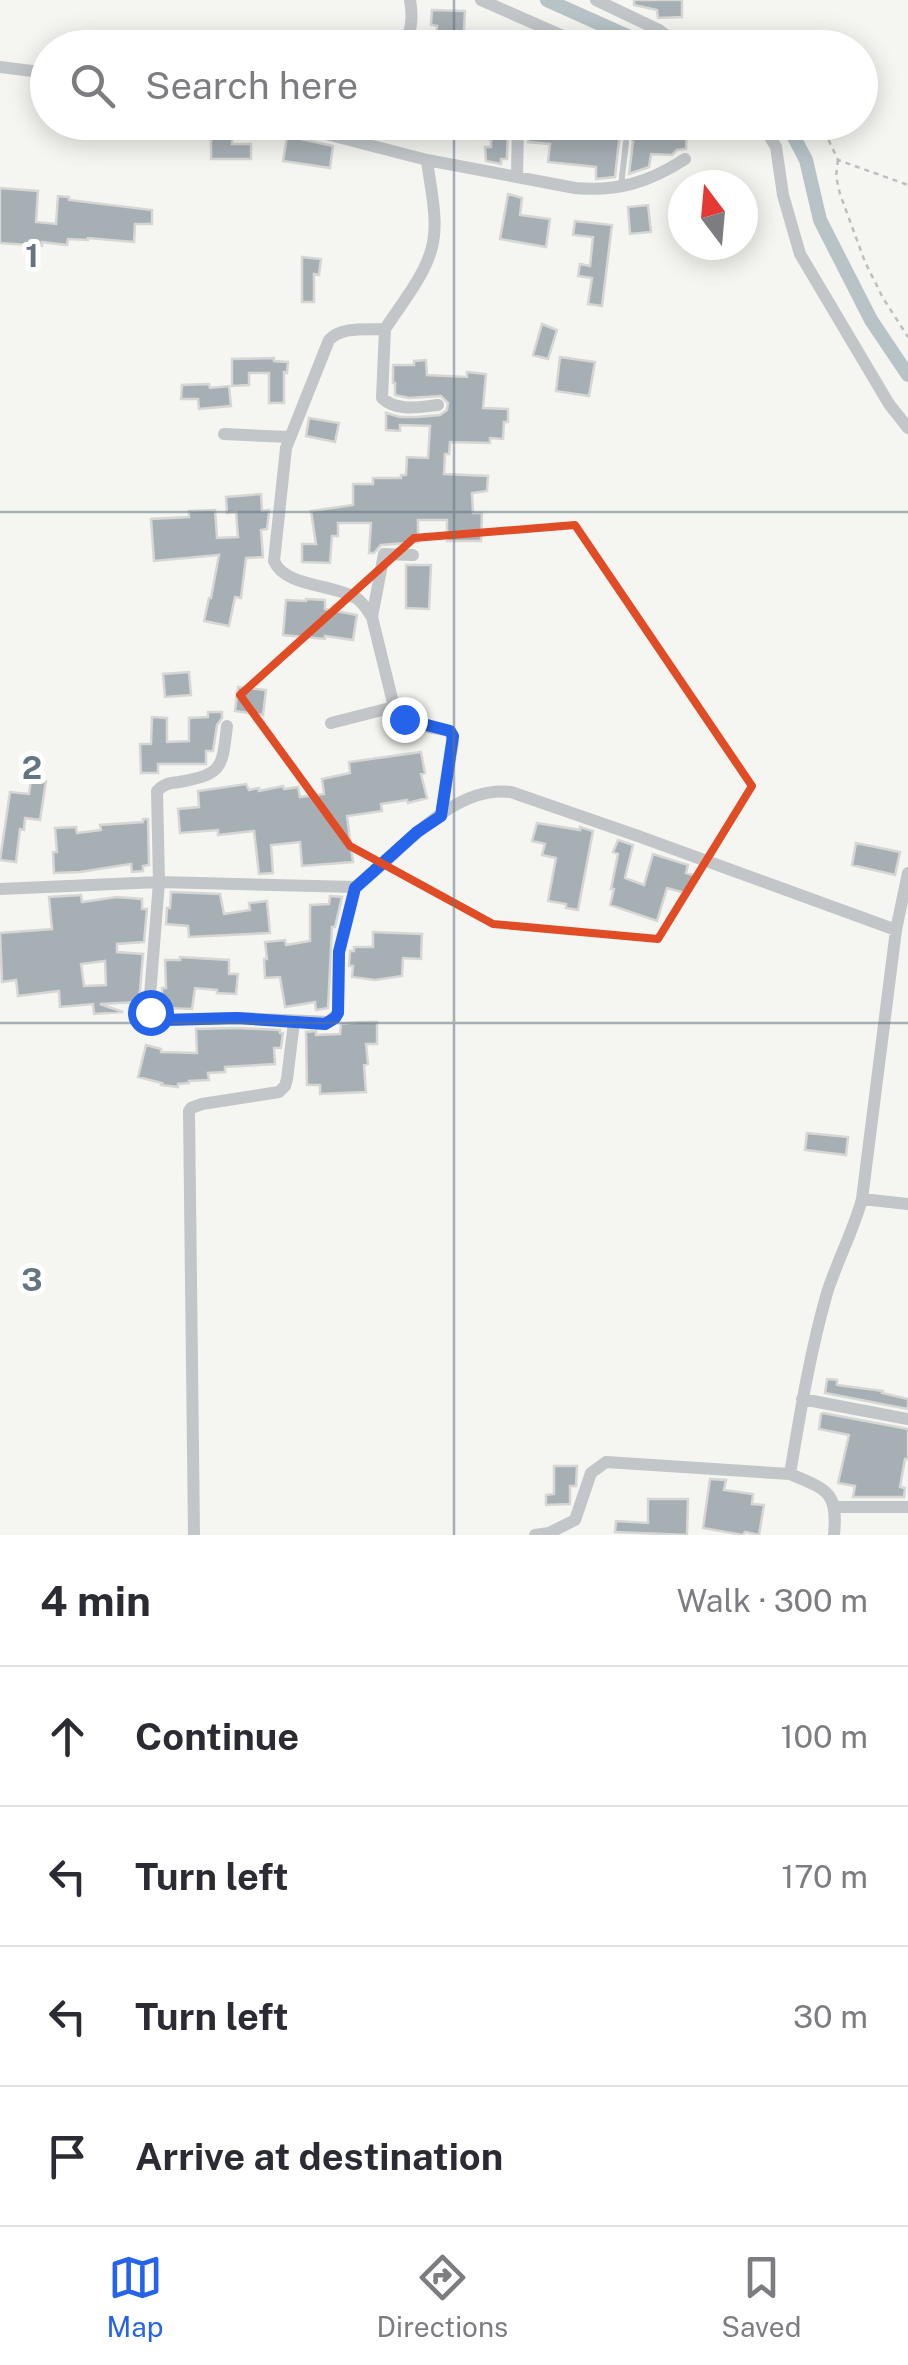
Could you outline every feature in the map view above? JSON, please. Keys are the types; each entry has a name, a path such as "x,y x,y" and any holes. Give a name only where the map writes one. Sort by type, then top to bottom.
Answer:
{"street":[{"path":"410,0 410,30"},
{"path":"481,0 548,30"},
{"path":"596,0 659,30"},
{"path":"0,68 30,71"},
{"path":"350,140 427,160 586,189 621,187 668,170 685,159"},
{"path":"517,177 518,140"},
{"path":"772,140 800,254 889,404 908,428"},
{"path":"427,160 433,246 385,329 382,398 391,406 438,405"},
{"path":"385,329 342,331 329,340 289,437 274,561 278,571 358,598 372,617 394,707 404,719 450,731 453,736 441,816"},
{"path":"224,434 289,437"},
{"path":"372,617 384,554 412,555"},
{"path":"332,723 394,707"},
{"path":"226,726 218,769 205,777 165,784 157,791 159,882 149,1008 152,1016 164,1020 237,1018 325,1024 335,1018 339,952 355,888 417,832 458,805 496,790 512,792 638,836 896,930"},
{"path":"790,1474 802,1399 826,1296 862,1199 896,930 908,873"},
{"path":"0,889 159,882 355,888"},
{"path":"194,1535 189,1112 202,1104 279,1092 288,1080 294,1022"},
{"path":"862,1199 908,1204"},
{"path":"802,1399 908,1419"},
{"path":"571,1535 591,1473 606,1462 790,1474 821,1488 836,1507 834,1535"},
{"path":"836,1507 908,1506"},
{"path":"536,1535 574,1520"}],"lane":[{"path":"621,187 626,142"}],"path":[{"path":"829,140 838,160 840,194 865,262 908,337"},
{"path":"838,160 908,185"}],"highlighted area":[{"path":"575,525 752,786 658,939 493,924 350,846 240,695 414,538"}],"building":[{"path":"634,0 682,0 682,17 658,18 657,10 634,5"},
{"path":"432,10 465,11 464,30 437,30 437,26 431,25"},
{"path":"211,140 251,144 251,159 211,159"},
{"path":"286,140 333,146 330,168 283,161"},
{"path":"491,140 508,140 507,159 501,159 501,164 486,161 485,147 491,147"},
{"path":"620,140 615,177 596,179 596,167 548,162 550,144 528,142"},
{"path":"686,140 686,149 672,155 651,154 649,167 629,174 633,142"},
{"path":"0,188 38,191 36,222 56,224 58,196 152,210 152,224 135,224 134,242 88,238 68,239 67,245 0,243"},
{"path":"508,194 522,198 520,215 550,219 546,247 500,239"},
{"path":"648,205 651,232 630,234 628,207"},
{"path":"575,221 612,225 602,306 588,304 592,278 578,276 580,264 590,266 593,237 573,235"},
{"path":"302,257 321,259 319,275 314,274 314,302 302,302"},
{"path":"542,324 557,330 548,359 533,355"},
{"path":"560,357 595,362 589,396 556,391"},
{"path":"274,358 288,362 287,373 284,372 284,403 269,403 269,373 249,373 249,385 232,386 232,359"},
{"path":"426,360 427,375 486,374 483,408 508,409 503,439 490,438 490,443 450,442 449,454 445,454 444,474 488,476 487,491 472,493 473,513 482,513 481,541 447,541 447,520 418,520 418,542 381,545 369,553 371,523 338,523 338,536 332,536 330,563 302,562 302,544 316,544 311,511 353,505 353,484 373,484 373,478 401,478 406,475 407,457 428,458 430,426 400,425 400,431 386,430 386,413 417,417 440,415 447,410 448,403 441,396 395,395 393,365 414,365 414,361"},
{"path":"209,384 210,388 229,386 231,406 199,409 198,399 181,399 182,385"},
{"path":"309,418 339,423 335,442 306,436"},
{"path":"261,494 262,511 269,510 267,529 261,530 263,557 246,558 241,598 235,597 229,626 204,621 219,555 154,561 151,519 189,517 189,511 215,510 217,538 238,537 236,512 227,513 226,497"},
{"path":"406,565 431,565 429,609 406,608"},
{"path":"286,600 325,600 325,609 357,615 353,640 283,635"},
{"path":"189,672 191,695 165,697 163,674"},
{"path":"238,687 266,690 263,715 235,711"},
{"path":"208,712 222,712 222,718 213,751 206,751 206,764 158,764 158,773 141,773 140,744 151,744 152,717 167,718 167,742 189,741 189,718 208,717"},
{"path":"421,752 427,798 381,804 382,811 347,816 353,862 302,866 300,842 271,845 273,873 259,874 254,831 218,835 218,830 180,833 178,809 199,807 198,791 246,784 249,790 259,791 298,787 300,797 324,794 322,779 350,773 349,762"},
{"path":"31,779 46,781 40,820 25,818 16,862 0,860 10,792 29,794"},
{"path":"148,819 149,865 143,866 143,871 132,872 131,864 54,873 55,828 76,827 77,833 101,830 100,825"},
{"path":"537,823 593,831 578,910 548,901 556,858 542,855 545,844 532,841"},
{"path":"618,840 633,845 625,878 644,885 653,854 688,865 686,873 694,875 689,894 667,888 657,921 610,905 618,854 613,852"},
{"path":"856,843 900,852 895,875 852,865"},
{"path":"171,892 220,894 224,914 250,910 249,903 267,901 270,933 189,937 188,926 166,924"},
{"path":"81,895 82,902 117,897 142,899 142,909 147,909 144,942 117,944 117,952 143,954 139,1002 100,1004 123,1012 94,1014 93,1004 60,1007 59,991 18,996 16,980 2,982 0,933 52,929 49,897","holes":["105,961 106,985 84,986 81,964"]},
{"path":"330,896 342,897 332,927 328,1008 316,1010 315,1002 285,1007 280,977 265,978 265,942 285,940 286,945 310,941 310,905 329,904"},
{"path":"373,932 422,934 421,959 403,958 402,976 375,980 352,977 350,951 354,947 373,947"},
{"path":"165,960 229,960 229,974 238,974 236,994 195,988 192,1009 162,1008"},
{"path":"377,1022 377,1044 366,1044 366,1092 320,1094 320,1085 307,1085 306,1032 340,1034 341,1024"},
{"path":"196,1029 280,1030 281,1048 274,1048 275,1064 225,1067 225,1072 208,1073 209,1080 189,1081 178,1087 138,1077 146,1045 161,1052 197,1053"},
{"path":"807,1133 848,1137 846,1155 805,1150"},
{"path":"827,1379 837,1380 837,1385 883,1391 908,1399 908,1409 825,1393"},
{"path":"823,1413 908,1429 908,1459 900,1487 905,1488 904,1497 853,1497 855,1486 838,1483 849,1435 819,1429"},
{"path":"554,1466 577,1466 576,1486 570,1486 570,1504 546,1505 546,1495 554,1494"},
{"path":"710,1479 726,1480 724,1490 753,1494 752,1504 764,1505 759,1535 703,1528"},
{"path":"648,1499 688,1499 687,1535 615,1532 616,1521 648,1523"}],"waterway":[{"path":"547,0 614,30"},
{"path":"795,140 806,160 820,220 871,320 908,375"}],"route":[{"path":"150,1012 164,1020 237,1018 325,1024 335,1018 339,952 355,888 417,832 441,816 453,736 450,731 404,719"}]}
